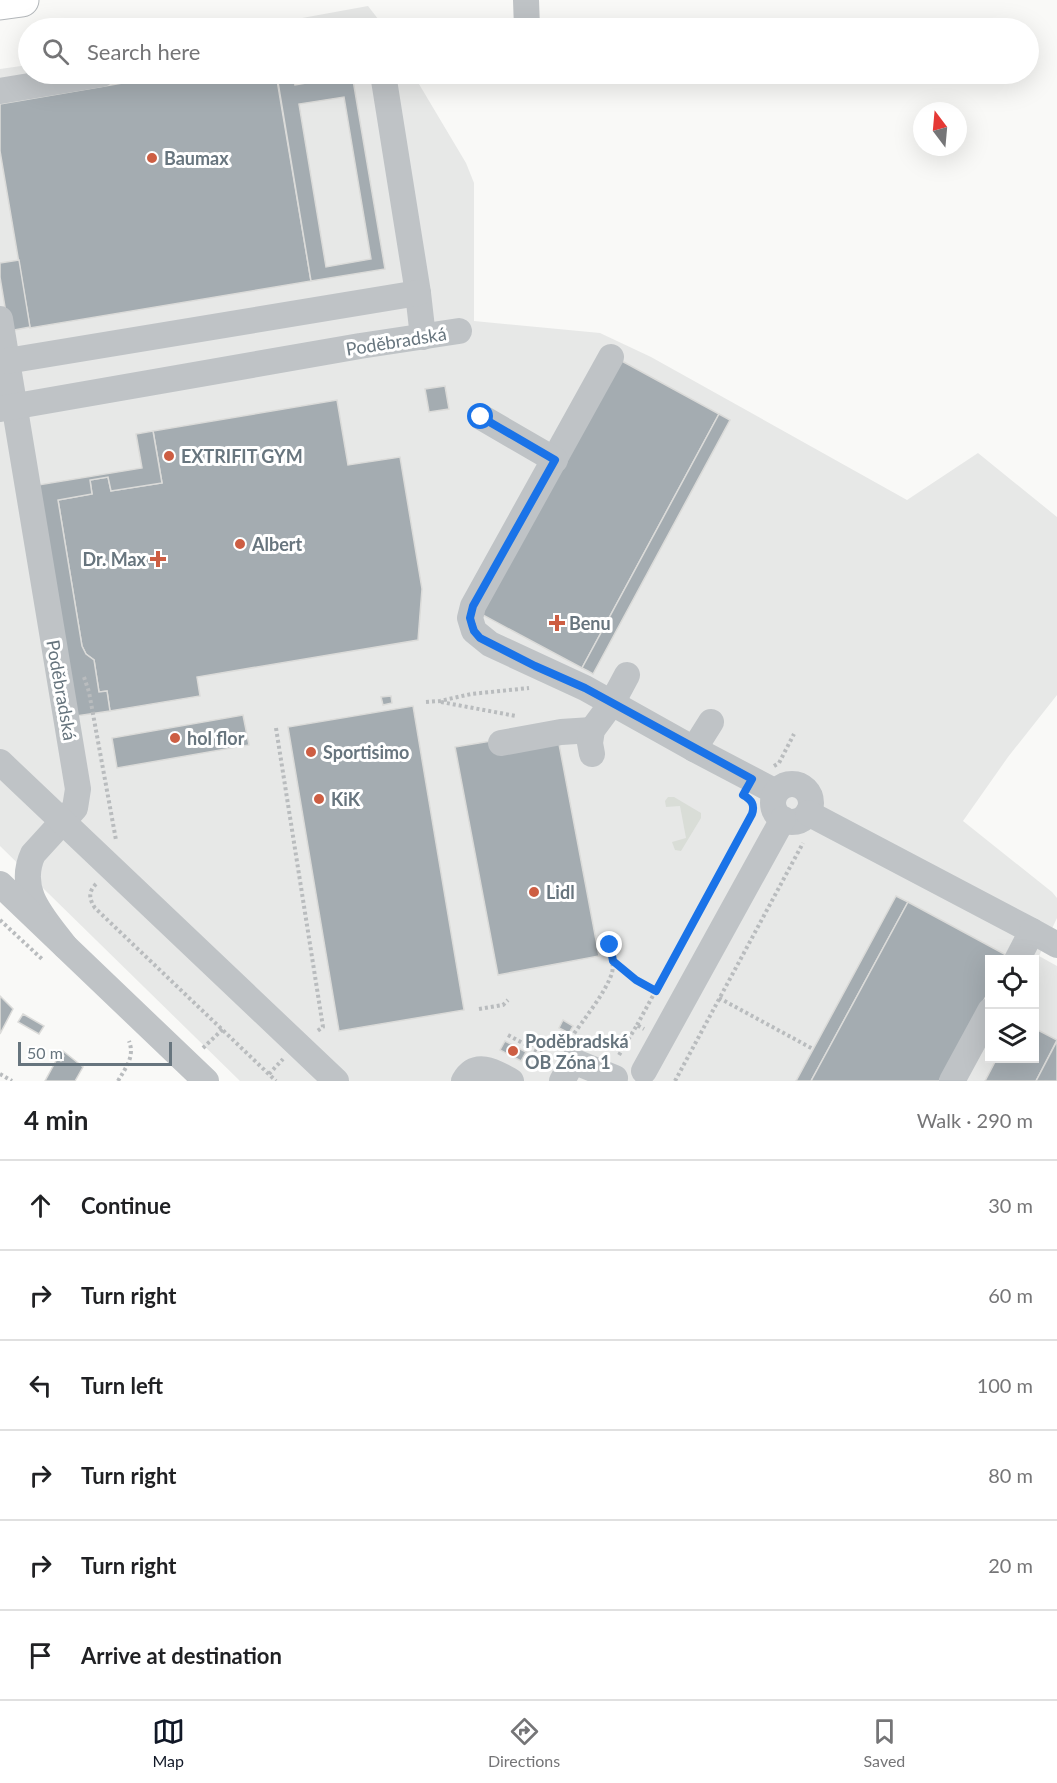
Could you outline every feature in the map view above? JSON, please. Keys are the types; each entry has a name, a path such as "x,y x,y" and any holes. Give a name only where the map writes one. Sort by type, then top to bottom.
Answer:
{"main road":[{"path":"0,3 22,0"}],"street":[{"path":"526,0 527,18"},
{"path":"0,91 42,84"},
{"path":"385,84 423,337"},
{"path":"7,361 418,293"},
{"path":"0,319 7,361 7,408"},
{"name":"Poděbradská","path":"57,956 34,903 27,882 27,872 33,854 75,808 78,789 22,453 7,408 348,348 459,331"},
{"path":"612,357 473,606 470,618 474,631 480,638 535,666 563,677 776,792"},
{"path":"481,417 555,460"},
{"path":"501,743 561,732 592,742 627,675"},
{"path":"694,749 711,722"},
{"path":"0,762 336,1081"},
{"path":"785,785 801,786 809,795 808,813 794,822 778,816 773,804 776,792 785,785"},
{"path":"808,813 1057,945"},
{"path":"566,1075 573,1061 615,1080 621,1073 632,1069 649,1076 783,819"},
{"name":"Poděbradská","path":"0,884 57,956 206,1081"},
{"path":"1020,955 1032,931"},
{"path":"952,1081 985,1020"},
{"path":"464,1081 471,1072 483,1069 490,1070 511,1081"}],"path":[{"path":"82,670 89,692"},
{"path":"426,702 471,694 532,688 563,677"},
{"path":"440,701 523,718"},
{"path":"276,728 324,1027 315,1033"},
{"path":"637,1025 752,814 754,808 752,803 743,795 752,779"},
{"path":"675,1081 803,843"},
{"path":"0,920 57,956"},
{"path":"568,1042 612,972 613,961 610,945 597,947"},
{"path":"613,961 636,980 656,991"},
{"path":"719,998 813,1049"},
{"path":"479,1009 504,1005 508,1000"},
{"path":"508,1035 566,1075"},
{"path":"118,1081 131,1060 131,1048 127,1038"},
{"path":"0,1074 12,1081"}],"shaded area":[{"path":"368,6 377,18 302,18"},
{"path":"18,66 18,84 419,84 466,163 474,183 474,321 600,333 651,357 907,500 978,453 1057,517 1057,695 1008,757 963,821 1057,898 1057,918 1039,956 1057,966 1057,1081 240,1081 0,846 0,69"},
{"path":"668,797 674,797 701,813 701,818 681,851 675,850 672,842 686,838 680,806 666,807 665,801"}],"building":[{"path":"117,84 278,84 311,281 30,328 0,151 0,104"},
{"path":"278,84 354,84 385,269 311,281","holes":["344,97 371,259 326,267 299,104"]},
{"path":"19,260 30,327 9,331 0,277 0,263"},
{"path":"620,360 719,414 582,668 481,614"},
{"path":"445,386 449,409 429,412 425,389"},
{"name":"Albert","path":"337,400 348,465 400,457 422,589 418,640 197,677 200,696 110,711 107,691 99,692 94,660 86,654 82,646 58,500 92,494 90,480 108,477 111,491 162,483 153,431"},
{"path":"719,414 730,420 593,674 582,668"},
{"path":"153,431 162,483 111,491 108,477 90,480 92,494 58,500 82,646 86,654 94,660 99,692 107,691 110,711 76,716 38,485 142,468 136,434"},
{"path":"391,696 392,703 383,705 381,697"},
{"path":"413,706 464,1010 339,1031 288,727"},
{"path":"243,715 249,745 117,768 112,738"},
{"name":"Lidl","path":"497,740 559,744 599,956 498,975 455,747"},
{"path":"896,896 908,902 811,1081 796,1081"},
{"path":"908,902 1006,955 985,955 985,998 939,1081 811,1081"},
{"path":"0,996 13,1009 0,1034"},
{"path":"23,1014 44,1026 39,1034 18,1022"},
{"path":"563,1020 573,1026 569,1033 559,1028"},
{"path":"1039,1031 1057,1040 1036,1081 985,1081 994,1063 1039,1063"},
{"name":"Poděbradská OB Zóna 1","path":"505,1041 526,1052 521,1061 500,1050"},
{"path":"1057,1041 1057,1081 1036,1081"},
{"path":"63,1051 83,1067 75,1081 45,1081 57,1059 61,1061 64,1056 61,1054"}],"place":[{"name":"Baumax","path":"152,158"},
{"name":"EXTRIFIT GYM","path":"169,456"},
{"name":"Albert","path":"240,544"},
{"name":"Dr. Max","path":"158,559"},
{"name":"Benu","path":"557,623"},
{"name":"hol flor","path":"175,738"},
{"name":"Sportisimo","path":"311,752"},
{"name":"KiK","path":"319,799"},
{"name":"Lidl","path":"534,892"},
{"name":"Poděbradská OB Zóna 1","path":"513,1051"}],"route":[{"path":"481,417 555,460 473,606 470,618 474,631 490,644 585,688 752,779 743,795 752,803 754,808 752,814 656,991 636,980 613,961 610,945"}]}
